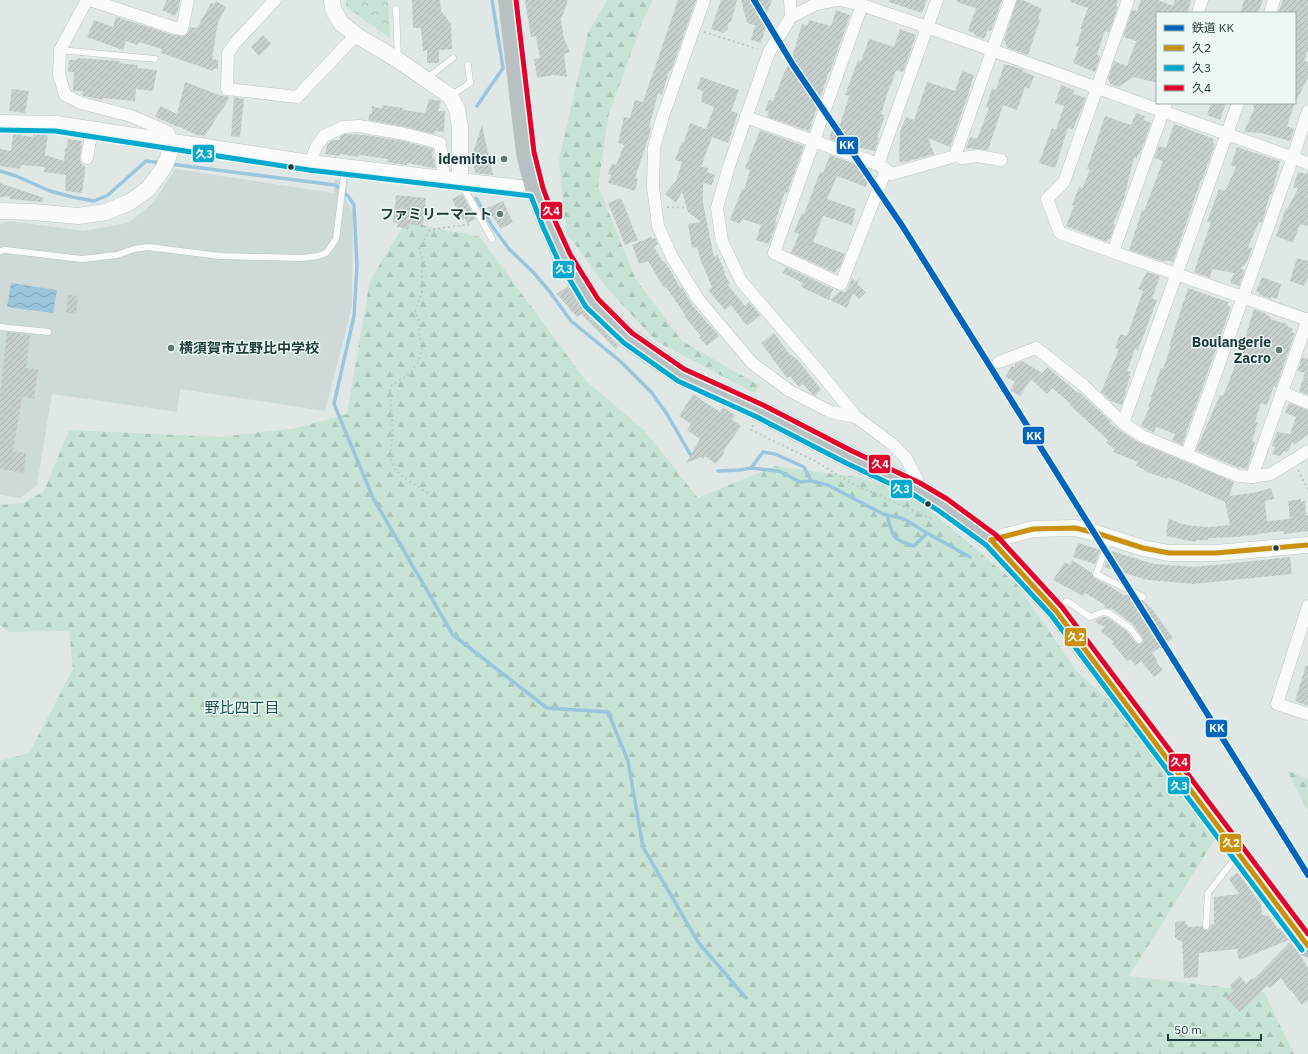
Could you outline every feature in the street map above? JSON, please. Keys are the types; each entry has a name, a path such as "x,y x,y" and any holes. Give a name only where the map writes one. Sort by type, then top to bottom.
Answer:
{"highway":[{"path":"509,0 527,153 536,190 564,257 592,303 628,338 681,375 760,412 917,490 943,505 991,540 1056,611 1308,946"}],"street":[{"path":"0,211 78,216 106,212 130,202 148,189 166,164 172,142 168,132 157,126 130,116 81,103 65,95 59,74 60,50 87,0"},
{"path":"90,0 182,29 188,0"},
{"path":"275,0 236,42 228,53 227,89 297,97 356,35"},
{"path":"332,0 333,9 341,23 356,35 398,60 450,96 457,109 460,128 460,181"},
{"path":"704,0 663,116 654,147 653,187 658,226 672,257 698,299 752,363 790,391 831,412 856,417"},
{"path":"790,0 791,17"},
{"path":"917,490 916,479 906,458 891,443 856,417 741,281 722,241 717,208 730,163 769,52 791,17 816,4 838,0 862,5 1097,88 1164,107 1227,134 1308,163"},
{"path":"862,5 774,253 841,284 882,167 937,0"},
{"path":"955,156 1010,0"},
{"path":"1128,0 1064,182 1048,199 1060,233 1176,275 1308,320 1252,477"},
{"path":"1198,12 1202,0"},
{"path":"1270,12 1274,0"},
{"path":"1123,423 1238,104"},
{"path":"1113,252 1164,107"},
{"path":"1187,454 1308,111"},
{"path":"746,117 882,167 892,174 955,156 962,158 978,156 1001,160"},
{"path":"0,123 56,124 310,163 536,190"},
{"path":"310,163 316,147 324,136 343,127 358,126 405,134 440,143 444,179"},
{"path":"87,158 92,130"},
{"path":"999,362 1036,348 1083,385 1123,423 1142,436 1238,476 1252,477 1271,474 1308,451"},
{"path":"1282,392 1308,403"},
{"path":"991,540 1033,529 1075,528 1143,548 1184,553 1216,553 1308,545"},
{"path":"1308,606 1302,646 1277,704 1308,714"}],"lane":[{"path":"396,9 398,60"},
{"path":"60,50 155,59"},
{"path":"426,79 453,58"},
{"path":"450,96 470,83 468,65"},
{"path":"0,251 5,250 82,259 117,255 134,249 148,247 220,256 302,258 318,256 326,253 336,239 345,167"},
{"path":"460,181 492,239"},
{"path":"0,327 48,332"},
{"path":"1110,538 1096,574 1143,597"},
{"path":"1056,611 1067,601 1090,617 1103,612 1109,613 1130,628 1139,640"},
{"path":"1206,926 1208,893 1238,854"}],"path":[{"path":"694,29 769,52"},
{"path":"656,206 717,208"},
{"path":"428,493 403,477 394,468 390,456 394,433 390,391 392,385 407,376 418,362 423,346 419,337 420,324 415,312 422,292 422,271 424,262 419,249 430,230 482,222"},
{"path":"760,412 751,430 815,461 851,482 940,523"},
{"path":"1292,460 1308,490"}],"shaded area":[{"name":"横須賀市立野比中学校","path":"175,169 333,193 335,179 348,181 346,200 353,212 352,307 325,411 180,389 177,412 52,394 37,485 20,498 0,495 0,224 10,221 84,231 128,223 154,202"}],"green space":[{"path":"346,0 388,0 390,38 346,7"},
{"path":"607,0 653,0 643,20 608,117 598,186 635,278 682,341 760,386 754,393 656,341 606,287 566,232 559,160 588,33"},
{"path":"406,222 480,237 586,381 644,430 698,498 775,466 863,478 918,500 1017,584 1077,672 1123,712 1215,839 1129,976 1264,992 1294,1054 0,1054 0,761 29,753 73,669 69,631 9,632 0,625 0,505 24,503 44,491 69,430 220,437 297,428 347,414 370,280"},
{"path":"1287,770 1308,780 1308,811"}],"water":[{"path":"11,283 57,290 53,313 7,307"}],"building":[{"path":"167,0 180,0 178,11 175,16 162,10"},
{"path":"412,0 440,0 441,11 451,24 452,49 439,50 439,63 427,63 427,50 423,51 421,28 413,28"},
{"path":"525,0 568,0 561,20 564,39 570,52 564,54 567,77 554,75 537,78 534,59 540,58 536,36 531,37"},
{"path":"678,0 696,0 671,71 669,71 662,95 658,93 649,127 651,127 650,133 635,178 638,179 635,191 608,183 611,175 608,174 612,163 616,165 624,145 618,143 624,117 630,118 635,100 643,102"},
{"path":"721,0 737,0 731,22 729,22 727,31 725,30 724,33 711,29"},
{"path":"741,0 772,0 765,18 768,19 761,43 751,40 755,25 747,23"},
{"path":"889,0 927,0 922,13 889,2"},
{"path":"957,0 1002,0 991,31 988,30 984,39 968,31 976,8 957,2"},
{"path":"1017,0 1023,0 1042,9 1038,19 1040,20 1028,55 1008,48 1004,40"},
{"path":"1071,0 1118,0 1116,6 1118,7 1109,32 1106,31 1104,33 1097,55 1100,56 1095,72 1073,63 1079,47 1076,46 1082,29 1080,29 1088,8 1070,2"},
{"path":"1141,0 1158,0 1173,6 1175,0 1191,0 1188,12 1156,12 1156,83 1134,77 1118,87 1110,84 1108,78 1114,61 1127,66 1136,41 1123,37 1132,10 1137,11"},
{"path":"1244,0 1263,0 1258,12 1240,12"},
{"path":"1283,0 1308,0 1308,50 1304,61 1308,62 1308,78 1296,101 1296,12 1278,12"},
{"path":"216,1 226,7 218,22 212,59 218,60 218,69 213,69 213,71 161,53 162,49 139,42 137,45 126,41 123,50 87,37 94,20 113,27 116,17 173,35 184,36 188,34 190,27 197,28 211,3 214,4"},
{"path":"836,10 850,15 809,131 767,117 769,112 765,110 769,100 773,101 789,61 791,61 802,24 807,26 809,20 831,26"},
{"path":"900,29 916,35 903,72 896,70 891,86 890,85 881,114 884,115 883,122 877,137 879,138 875,151 846,145 829,139 835,122 840,124 849,96 845,95 858,60 861,61 869,39 894,47"},
{"path":"263,35 271,44 259,56 251,47"},
{"path":"77,58 120,61 119,63 138,65 137,68 157,70 153,91 136,89 135,101 103,98 103,100 84,96 82,95 83,91 73,91 74,72 68,72 69,60 77,60"},
{"path":"1004,64 1023,69 1022,71 1034,76 1029,89 1025,87 1017,110 1003,105 988,150 966,148 970,137 977,139 989,108 986,107 992,88 996,90"},
{"path":"962,71 974,75 950,147 928,138 934,154 905,162 899,162 900,132 906,117 914,120 927,82 955,91"},
{"path":"701,77 739,90 731,111 738,113 728,143 712,137 701,167 708,168 707,172 715,175 712,185 703,183 703,203 714,257 715,256 716,258 717,254 730,284 728,285 745,306 749,302 760,315 747,326 731,305 725,310 708,290 712,287 697,247 692,248 688,224 701,222 688,212 682,192 676,203 665,194 676,181 682,162 675,160 682,142 684,142 690,123 706,129 714,107 701,102 703,91 697,89"},
{"path":"185,82 219,95 230,97 204,137 155,117 160,106 177,114"},
{"path":"1061,85 1074,90 1073,94 1086,98 1073,129 1068,128 1055,168 1039,163 1052,128 1056,130 1064,106 1055,103"},
{"path":"12,89 29,91 25,113 9,111"},
{"path":"234,97 244,99 240,137 231,136"},
{"path":"429,99 441,101 438,111 445,111 444,132 435,131 434,134 368,120 370,114 372,114 372,106 382,109 383,105 425,113"},
{"path":"1211,104 1226,104 1220,120 1207,115"},
{"path":"1253,104 1295,104 1287,126 1294,129 1290,141 1261,133 1244,132 1254,109"},
{"path":"1136,113 1145,116 1144,120 1151,123 1140,153 1137,158 1134,157 1124,198 1113,224 1115,225 1110,239 1108,239 1107,242 1066,226 1074,206 1072,205 1079,187 1082,189 1090,170 1087,169 1105,116 1131,125"},
{"path":"1174,124 1214,139 1213,143 1215,144 1173,262 1166,260 1165,262 1129,250 1142,210 1144,211 1163,161 1154,158 1159,146 1166,148"},
{"path":"482,125 493,175 475,173 472,156"},
{"path":"760,130 804,146 787,193 785,192 769,244 756,240 761,225 742,219 740,224 730,220 742,189 744,190 750,170 745,168"},
{"path":"13,134 33,137 33,134 48,135 45,155 64,161 65,148 67,149 68,139 82,141 80,160 82,165 85,166 85,171 82,193 65,191 66,175 44,172 45,167 21,165 20,169 0,166 0,149 11,151"},
{"path":"345,134 366,135 403,141 433,149 432,158 434,158 435,168 407,163 407,165 387,162 388,159 359,155 359,157 340,154 340,156 325,154 329,142 340,140 340,136"},
{"path":"1237,147 1280,161 1272,193 1271,195 1270,194 1262,223 1259,222 1248,247 1252,248 1247,262 1240,269 1245,270 1239,286 1230,283 1234,273 1212,269 1210,278 1194,272 1211,222 1207,222 1219,189 1225,191 1236,167 1231,165"},
{"path":"830,155 872,170 866,187 837,176 827,199 856,209 852,225 823,216 813,242 845,254 839,269 837,268 836,273 791,253 799,234 794,232 802,213 804,214 820,172 823,173"},
{"path":"1308,171 1308,226 1300,224 1293,243 1276,236 1286,208 1287,209 1298,189 1293,187 1298,172 1306,174"},
{"path":"0,183 44,198 43,202 10,199 10,196 0,197"},
{"path":"462,194 476,219 467,223 465,219 462,220 452,199"},
{"path":"396,195 426,198 423,226 409,224 408,229 397,227 398,223 393,222"},
{"path":"621,198 638,240 625,245 608,203"},
{"path":"503,201 513,222 501,229 487,208"},
{"path":"651,237 652,239 655,238 658,244 654,247 663,262 664,261 671,271 680,288 682,287 692,305 719,336 707,346 699,337 701,336 685,317 686,316 666,287 664,288 648,261 639,264 632,245"},
{"path":"1297,258 1308,261 1308,277 1304,286 1290,281"},
{"path":"786,267 833,289 829,300 801,287 803,283 783,273"},
{"path":"1147,272 1160,276 1152,299 1157,300 1138,350 1135,349 1127,371 1131,372 1122,405 1111,401 1101,392 1119,349 1115,348 1120,334 1127,336 1143,291 1138,289"},
{"path":"1262,277 1281,284 1277,299 1271,297 1271,299 1259,295 1260,293 1256,291"},
{"path":"852,278 855,282 860,278 857,284 866,292 859,299 853,293 847,308 830,300 840,291 845,292 849,288 848,287"},
{"path":"568,286 584,311 619,346 616,349 581,314 577,317 557,294"},
{"path":"1188,288 1228,302 1228,306 1231,307 1182,445 1172,440 1175,434 1156,427 1154,433 1141,426 1149,408 1151,397 1161,368 1163,369 1171,346 1169,346"},
{"path":"68,295 78,296 76,314 66,313"},
{"path":"1254,309 1267,314 1266,315 1271,317 1270,319 1287,324 1287,326 1293,329 1292,333 1295,333 1276,387 1274,386 1267,405 1261,403 1255,422 1258,422 1252,441 1255,442 1247,469 1239,468 1196,450 1220,395 1223,396 1242,348"},
{"path":"7,332 30,335 26,368 38,370 34,399 22,397 13,451 26,453 24,473 0,469 0,394"},
{"path":"774,333 789,354 796,358 821,389 815,396 803,384 799,387 790,376 787,378 761,343"},
{"path":"1302,357 1308,359 1308,395 1299,391 1305,373 1298,371"},
{"path":"1022,361 1042,373 1047,367 1078,393 1079,392 1111,422 1109,423 1138,442 1234,482 1229,496 1253,493 1271,488 1274,499 1265,501 1267,521 1290,519 1288,501 1301,499 1301,501 1305,501 1306,515 1308,515 1308,531 1284,534 1283,531 1240,537 1208,538 1208,540 1196,540 1196,542 1166,536 1169,519 1178,523 1193,526 1210,527 1230,525 1225,502 1168,477 1167,479 1144,471 1145,470 1136,466 1138,462 1113,452 1115,449 1106,443 1108,440 1070,405 1071,404 1052,388 1047,394 1031,379 1020,396 1010,390 1015,382 1005,377 1012,366 1015,367 1015,364"},
{"path":"693,394 720,412 723,407 735,415 732,420 741,426 716,464 705,456 703,459 701,457 686,463 700,439 687,430 691,424 679,416"},
{"path":"1289,403 1308,410 1308,434 1294,445 1292,441 1290,448 1286,452 1284,451 1280,456 1272,454 1275,447 1272,446 1277,432 1290,434 1296,417 1285,413"},
{"path":"1078,543 1100,550 1095,564 1073,557"},
{"path":"1111,551 1154,564 1195,567 1290,557 1292,574 1193,584 1148,580 1104,567 1109,553 1111,554"},
{"path":"1072,560 1092,573 1094,578 1125,596 1127,594 1144,601 1173,638 1152,653 1157,660 1156,662 1163,670 1154,677 1141,661 1136,665 1130,659 1127,661 1112,643 1114,642 1101,631 1105,627 1095,622 1097,619 1107,617 1127,631 1136,643 1140,644 1143,642 1143,639 1133,624 1112,609 1104,608 1105,605 1085,593 1083,596 1053,580 1065,562 1070,565"},
{"path":"1306,665 1308,666 1308,706 1295,701"},
{"path":"1237,872 1261,904 1262,915 1269,916 1278,929 1279,928 1289,940 1239,960 1237,949 1199,953 1198,977 1184,978 1182,942 1175,938 1175,922 1185,921 1188,927 1202,926 1204,930 1208,930 1211,925 1214,924 1214,897 1239,894 1229,879"},
{"path":"1290,942 1308,968 1308,1000 1302,1005 1281,978 1270,988 1267,986 1240,1012 1226,998 1233,992 1230,985 1240,976 1246,984 1252,978 1253,980"}],"waterway":[{"path":"477,106 503,68 492,0"},
{"path":"0,171 16,176 50,191 94,201 108,195 146,161 162,163"},
{"path":"170,164 335,185 348,196 354,205 357,266 354,316 334,404 373,498 453,635 547,708 608,712 628,761 643,847 698,942 746,998"},
{"path":"476,198 492,226 509,249 533,272 571,321 620,361 652,393 667,414 690,454"},
{"path":"718,471 751,468 763,452 775,454 804,467 811,481 828,485 883,514 904,519 970,557"},
{"path":"751,468 779,471 800,482 811,481"},
{"path":"887,515 894,536 901,541 914,546 927,533"}],"rail line":[{"name":"KK","path":"754,0 793,65 903,227 1308,875"}],"transit line":[{"name":"久4","path":"516,0 534,152 543,188 555,221 570,254 598,299 632,333 684,369 763,405 852,451 920,483 947,499 996,535 1062,607 1308,934"},
{"name":"久3","path":"0,130 55,131 309,170 531,196 558,260 586,307 624,343 678,381 757,417 846,463 914,495 986,545 1051,615 1302,950"},
{"name":"久2","path":"991,540 1033,529 1075,528 1143,548 1169,553 1216,553 1308,545"},
{"name":"久2","path":"991,540 1056,611 1308,946"}],"place":[{"name":"idemitsu","path":"504,159"},
{"name":"ファミリーマート","path":"500,214"},
{"name":"横須賀市立野比中学校","path":"171,348"},
{"name":"Boulangerie Zacro","path":"1279,350"}],"district":[{"name":"野比四丁目","path":"242,707"}]}
